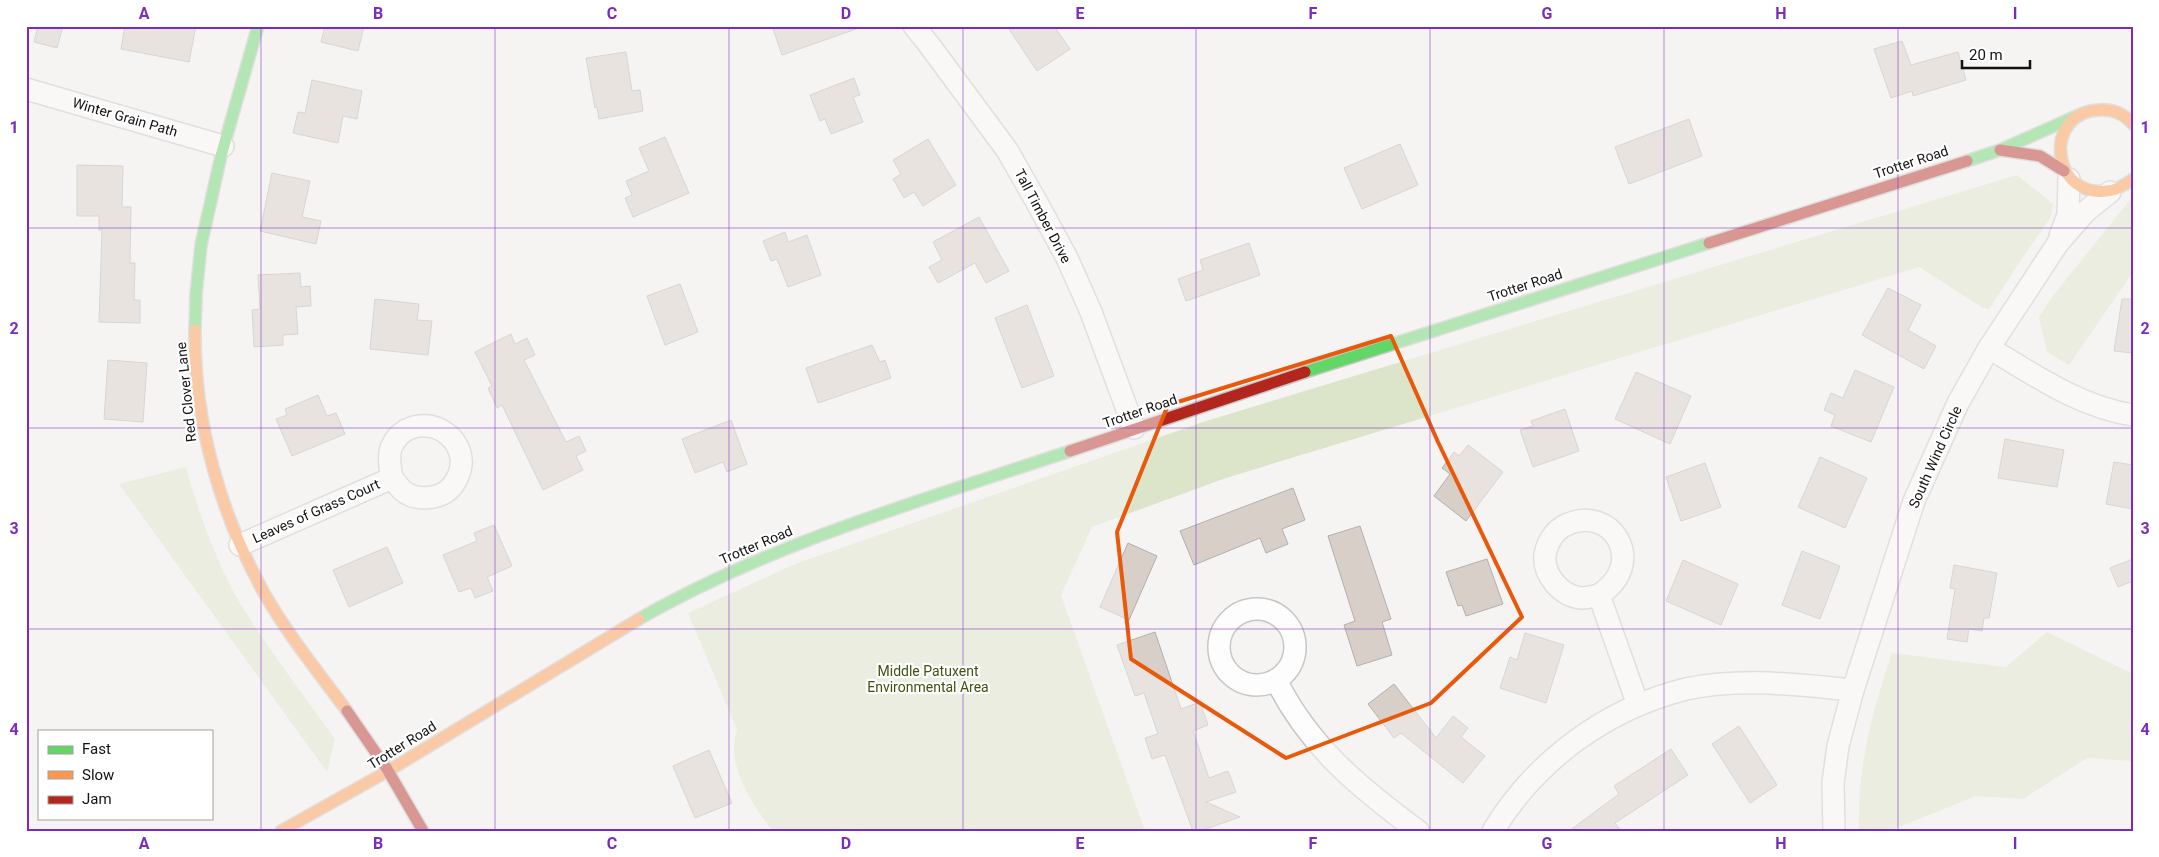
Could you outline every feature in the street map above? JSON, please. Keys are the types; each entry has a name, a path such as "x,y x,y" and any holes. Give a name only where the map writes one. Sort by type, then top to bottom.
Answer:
{"street":[{"name":"Red Clover Lane","path":"258,26 223,146 201,249 195,306 194,351 207,448 222,500 240,545 264,593 293,638 389,771 424,831"},
{"name":"Tall Timber Drive","path":"914,26 1007,150 1036,200 1067,258 1091,312 1134,428"},
{"name":"Winter Grain Path","path":"26,89 223,146"},
{"path":"2105,109 2133,106"},
{"name":"Trotter Road","path":"281,831 389,771 599,641 704,583 759,558 815,537 1242,392 2000,150 2079,115 2092,110 2105,109"},
{"path":"2105,109 2118,112 2133,124"},
{"path":"2067,175 2060,156 2060,140 2068,126 2079,115"},
{"name":"Trotter Road","path":"2000,150 2040,156 2088,191 2110,192"},
{"name":"South Wind Circle","path":"2058,243 2068,215 2067,175"},
{"path":"2110,192 2122,188 2133,179"},
{"name":"South Wind Circle","path":"1834,831 1833,783 1838,746 1852,690 1914,501 1958,403 1989,348 2058,243 2084,212 2110,192"},
{"path":"1989,348 2054,386 2088,403 2133,415"},
{"name":"Leaves of Grass Court","path":"240,545 392,478"},
{"path":"1599,595 1638,705"},
{"path":"1276,680 1288,705 1312,739 1357,785 1418,831"},
{"path":"1493,831 1520,791 1552,759 1588,731 1638,705 1688,689 1732,684 1790,684 1852,690"}],"highlighted area":[{"path":"1391,336 1438,442 1522,617 1431,703 1286,758 1131,659 1117,532 1168,405"}],"green space":[{"name":"Middle Patuxent Environmental Area","path":"2017,175 2053,204 2051,217 1989,309 1983,308 1919,267 1226,478 1092,527 1061,595 1145,831 773,831 749,797 738,770 735,756 734,743 737,730 688,613 795,564 1206,421"},
{"path":"2133,196 2133,272 2069,365 2047,352 2039,317 2052,297"},
{"path":"186,467 209,538 232,589 263,639 335,739 327,772 119,484"},
{"path":"2047,632 2133,674 2133,761 2087,758 2023,799 1976,796 1889,831 1859,831 1860,785 1867,740 1892,653 2006,667"}],"building":[{"path":"38,26 63,26 57,48 34,42"},
{"path":"125,26 196,26 189,62 121,49"},
{"path":"325,26 364,26 358,51 321,42"},
{"path":"772,26 855,26 856,29 782,55"},
{"path":"1007,26 1054,26 1070,49 1037,71"},
{"path":"1902,41 1911,65 1958,52 1966,80 1913,96 1912,91 1891,98 1874,49"},
{"path":"626,52 632,91 640,90 643,111 599,119 597,107 595,108 586,58"},
{"path":"854,78 860,95 853,97 863,122 831,134 825,119 820,121 810,95"},
{"path":"312,80 362,91 357,119 343,116 338,143 293,133 298,112 305,113"},
{"path":"1689,119 1702,156 1629,184 1615,147"},
{"path":"665,137 689,193 633,217 625,198 632,195 626,181 649,171 639,148"},
{"path":"928,139 956,185 923,206 914,192 904,198 893,179 901,174 893,160"},
{"path":"1400,144 1418,185 1362,209 1344,168"},
{"path":"77,165 123,166 122,207 131,207 130,263 135,263 134,300 140,300 140,323 99,322 102,230 99,230 99,216 77,216"},
{"path":"272,173 310,181 302,217 321,221 316,244 260,231"},
{"path":"979,217 1009,271 986,283 975,263 938,283 929,267 942,260 933,242"},
{"path":"785,232 788,242 807,235 821,275 788,287 777,259 771,261 763,241"},
{"path":"1249,243 1260,275 1186,301 1178,279 1203,270 1200,260"},
{"path":"300,273 301,287 310,286 311,306 296,307 298,334 283,335 283,345 254,347 252,310 260,309 258,275"},
{"path":"680,284 698,332 665,345 647,296"},
{"path":"1888,288 1921,305 1908,330 1936,346 1924,369 1862,335"},
{"path":"375,299 419,304 417,320 432,321 428,355 370,349"},
{"path":"2122,299 2133,299 2133,353 2114,351"},
{"path":"1027,305 1054,376 1022,388 995,318"},
{"path":"511,334 515,344 527,338 535,355 524,360 566,442 579,436 586,451 576,456 583,470 543,490 502,405 497,408 488,388 492,386 475,352"},
{"path":"872,345 880,362 885,360 891,378 818,403 806,368"},
{"path":"108,360 147,363 143,422 104,419"},
{"path":"1855,370 1894,387 1871,442 1831,426 1835,415 1824,410 1831,393 1843,398"},
{"path":"1636,372 1691,396 1670,444 1615,419"},
{"path":"318,395 327,416 336,413 345,434 292,456 276,419 287,415 285,409"},
{"path":"1565,409 1579,451 1533,467 1520,430 1533,426 1531,421"},
{"path":"731,420 747,464 727,472 723,462 695,473 682,439"},
{"path":"2005,439 2064,450 2057,487 1998,478"},
{"path":"1468,445 1503,472 1466,521 1434,496 1450,474 1442,468 1454,452 1459,456"},
{"path":"1820,457 1867,478 1845,528 1798,507"},
{"path":"2114,462 2133,465 2133,509 2106,504"},
{"path":"1705,463 1721,507 1681,521 1666,477"},
{"path":"1293,488 1305,520 1282,529 1288,544 1266,553 1260,538 1194,565 1180,531"},
{"path":"494,525 512,566 487,577 493,591 475,598 471,588 459,592 443,555 477,541 474,533"},
{"path":"1360,526 1391,619 1382,622 1392,655 1357,666 1344,625 1355,621 1328,536"},
{"path":"1128,543 1157,556 1129,620 1100,607"},
{"path":"387,547 403,583 349,607 333,570"},
{"path":"1802,551 1840,566 1820,619 1782,605"},
{"path":"1487,559 1503,604 1466,616 1462,605 1458,606 1446,572"},
{"path":"2133,559 2133,581 2118,587 2110,568"},
{"path":"1683,560 1738,584 1721,625 1666,601"},
{"path":"1954,565 1997,573 1989,618 1984,618 1982,631 1969,629 1967,642 1947,639 1955,589 1950,588"},
{"path":"1155,632 1181,709 1200,702 1208,725 1193,731 1209,778 1228,771 1236,792 1206,802 1240,817 1200,831 1193,831 1165,755 1152,759 1145,738 1158,734 1144,693 1135,696 1117,645"},
{"path":"1525,633 1564,645 1546,703 1500,688 1510,657 1517,660"},
{"path":"1394,684 1436,738 1453,716 1468,728 1461,737 1485,756 1463,783 1401,733 1394,738 1368,704"},
{"path":"1739,726 1777,785 1750,803 1712,744"},
{"path":"1671,749 1688,775 1615,823 1621,831 1569,831 1619,794 1614,786"},
{"path":"709,750 732,803 695,818 673,766"}],"traffic: fast":[{"path":"195,330 201,245 221,156 258,26"},
{"path":"1967,161 2000,150 2079,115"},
{"path":"1305,372 1709,243"},
{"path":"639,619 742,567 796,545 905,505 1070,451"}],"traffic: slow":[{"path":"2133,124 2122,115 2109,110 2099,110 2080,115 2068,125 2062,140 2061,156 2066,171 2076,184 2092,191 2113,190 2133,179"},
{"path":"195,330 199,399 205,433 223,499 235,531 248,563 273,609 347,711"},
{"path":"281,831 388,771 639,619"}],"traffic: jam":[{"path":"2000,150 2040,156 2064,171"},
{"path":"1709,243 1967,161"},
{"path":"1070,451 1305,372"},
{"path":"347,711 387,769 423,831"}]}
